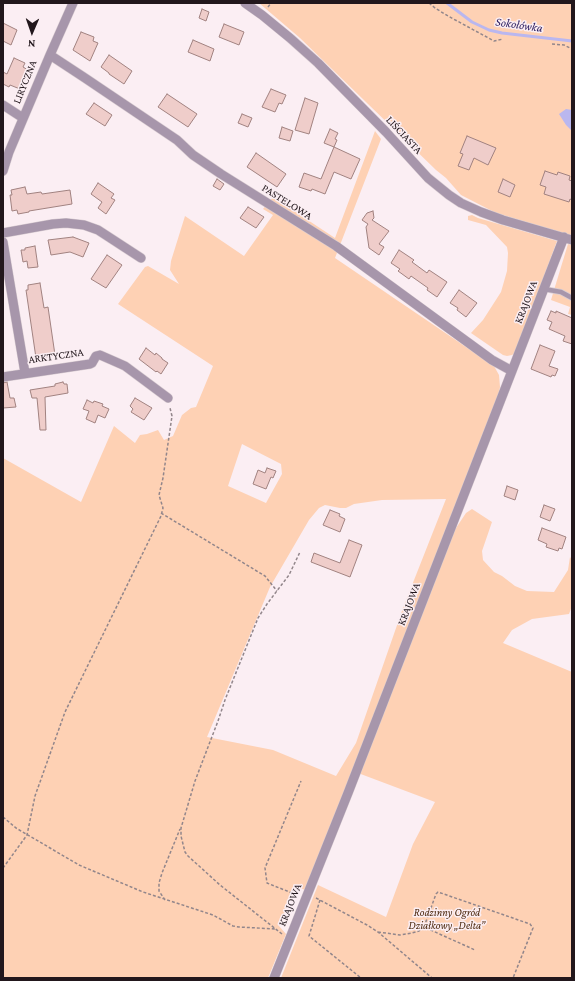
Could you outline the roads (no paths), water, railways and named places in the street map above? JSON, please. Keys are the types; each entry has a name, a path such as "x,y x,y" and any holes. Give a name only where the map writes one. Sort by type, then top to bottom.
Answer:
{"street":[{"name":"LIRYCZNA","path":"3,171 9,152 73,3"},
{"name":"LIŚCIASTA","path":"245,3 290,38 318,63 386,132 428,178 449,195 461,203 481,212 568,239"},
{"name":"PASTELOWA","path":"50,55 177,140 193,155 221,174 336,246 492,360 512,371"},
{"path":"3,105 24,118"},
{"path":"3,233 53,224 66,223 84,225 98,230 141,258"},
{"name":"KRAJOWA","path":"274,978 348,793 544,289 568,239"},
{"path":"3,242 25,373"},
{"name":"ARKTYCZNA","path":"3,376 90,364 96,356 100,355 125,366 168,398"}],"lane":[{"path":"544,289 561,292 572,298"}],"water":[{"path":"566,109 572,110 572,130 566,125 559,114"}],"waterway":[{"name":"Sokołówka","path":"447,3 472,22 489,30 502,33 572,41"}],"park label":[{"name":"Rodzinny Ogród Działkowy „Delta”","path":"447,919"}]}
